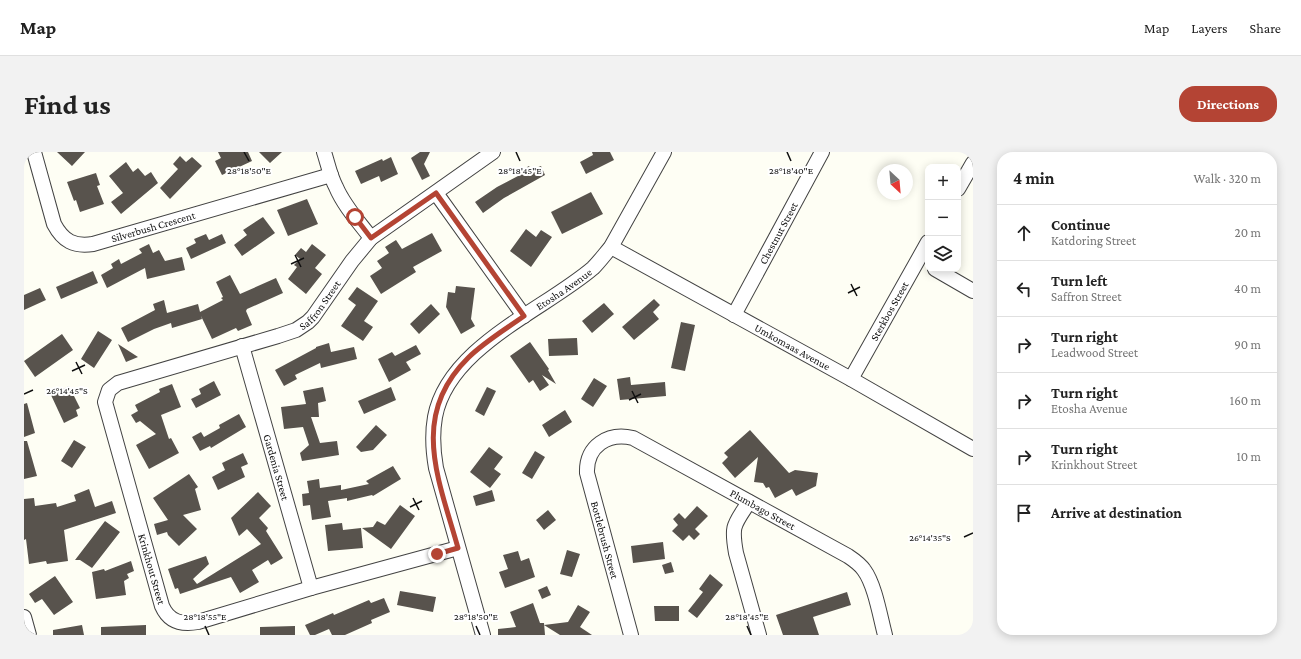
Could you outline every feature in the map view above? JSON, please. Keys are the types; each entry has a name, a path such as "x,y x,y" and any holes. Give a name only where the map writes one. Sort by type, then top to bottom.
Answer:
{"street":[{"name":"Silverbush Crescent","path":"34,152 54,224 58,232 64,238 78,245 93,244 331,176"},
{"path":"324,152 331,176 341,198 371,238"},
{"name":"Saffron Street","path":"108,390 118,383 296,330 308,322 317,312 356,256 371,238 493,152"},
{"name":"Etosha Avenue","path":"483,635 436,468 433,452 435,416 443,393 458,369 469,358 524,316 591,269 611,247 664,152"},
{"name":"Chestnut Street","path":"734,315 822,152"},
{"path":"961,184 973,163"},
{"path":"436,193 524,316"},
{"name":"Umkomaas Avenue","path":"611,247 851,379 973,449"},
{"name":"Sterkbos Street","path":"851,379 923,262"},
{"path":"940,272 973,291"},
{"name":"Gardenia Street","path":"242,346 311,588"},
{"name":"Krinkhout Street","path":"108,390 105,407 162,606 168,616 175,621 190,623 458,548"},
{"name":"Plumbago Street","path":"596,446 613,437 626,436 633,438 848,556 860,566 869,580 885,635"},
{"name":"Bottlebrush Street","path":"596,446 588,460 588,478 631,635"},
{"path":"749,502 734,524 734,540 759,635"},
{"path":"24,617 29,635"}],"building":[{"path":"57,152 85,152 72,166"},
{"path":"218,152 248,152 252,161 222,175 215,161 221,158"},
{"path":"259,152 282,152 270,163"},
{"path":"420,152 430,152 424,164 430,176 422,180 411,158"},
{"path":"592,152 610,152 614,160 586,174 580,162 593,155"},
{"path":"180,156 186,162 192,157 202,166 170,199 160,188 178,169 173,164"},
{"path":"391,157 398,174 381,182 379,176 361,184 355,171 382,159 383,161"},
{"path":"126,162 133,172 138,168 145,176 151,172 158,183 121,214 111,202 123,193 109,176"},
{"path":"529,166 531,170 541,166 545,175 504,198 483,213 475,202 497,187 518,176 516,173"},
{"path":"96,173 100,185 97,186 104,204 80,212 67,182"},
{"path":"591,192 603,214 562,234 551,212"},
{"path":"307,199 318,224 288,236 277,210"},
{"path":"263,217 275,233 242,256 234,245 247,235 243,230"},
{"path":"526,229 536,237 541,230 552,237 531,267 510,251"},
{"path":"432,233 442,251 413,267 416,272 381,294 370,276 382,268 377,261 389,253 385,247 396,240 402,249"},
{"path":"206,234 209,240 222,234 226,243 191,259 186,248 196,243 194,239"},
{"path":"149,244 153,253 159,250 165,261 182,257 185,270 147,279 145,268 107,288 101,275 113,268 111,264 119,259 121,264 142,253 139,249"},
{"path":"312,244 326,255 315,268 322,274 306,294 288,279 297,267 294,265 300,259 295,255 301,248 306,252"},
{"path":"93,271 98,283 61,299 56,287"},
{"path":"230,275 240,294 276,278 283,293 247,309 246,311 252,325 238,331 236,328 212,339 201,316 202,319 172,328 171,323 154,329 128,342 121,328 155,310 153,304 164,300 167,313 198,304 200,312 223,300 216,282"},
{"path":"456,286 475,288 471,319 475,326 461,334 446,307 448,292 455,293"},
{"path":"357,287 378,301 364,321 373,327 363,341 341,326 356,305 348,299"},
{"path":"40,288 46,300 24,310 24,295"},
{"path":"654,299 660,305 653,312 659,319 634,340 622,327"},
{"path":"604,303 614,314 592,333 582,321"},
{"path":"431,304 440,314 419,334 410,324"},
{"path":"681,322 695,325 685,371 671,368"},
{"path":"98,331 112,340 94,368 81,359"},
{"path":"62,334 73,350 35,377 24,361"},
{"path":"577,338 578,355 549,356 548,339"},
{"path":"530,342 549,369 548,370 556,384 542,375 549,385 540,391 533,380 529,383 510,356"},
{"path":"329,343 331,352 354,347 357,359 321,368 320,363 295,375 297,379 284,386 275,370 316,347"},
{"path":"118,344 138,357 126,362"},
{"path":"416,345 421,354 406,362 411,370 389,382 378,359 392,352 395,356"},
{"path":"630,377 631,385 665,382 666,396 620,400 617,379"},
{"path":"594,378 607,386 593,407 581,399"},
{"path":"214,381 221,395 196,408 191,399 201,394 199,389"},
{"path":"172,384 181,407 161,415 169,439 171,438 179,453 149,469 136,445 156,434 140,421 136,423 131,415 138,411 135,405 160,392 159,389"},
{"path":"69,386 80,408 76,410 78,416 64,423 51,395"},
{"path":"323,387 326,401 318,403 319,417 311,417 320,443 337,441 339,455 302,461 300,453 309,445 303,427 284,429 281,407 306,404 303,391"},
{"path":"391,387 396,400 364,414 358,401"},
{"path":"487,387 496,391 484,416 475,411"},
{"path":"27,403 35,433 24,437 24,404"},
{"path":"565,410 572,422 549,437 542,425"},
{"path":"239,414 246,427 211,448 210,446 200,451 192,437 201,432 204,437 220,428 219,425"},
{"path":"376,425 387,435 373,450 361,452 356,447"},
{"path":"750,430 789,473 795,470 818,473 816,486 796,496 792,489 775,498 769,487 766,488 763,483 754,482 758,457 735,478 722,463 728,457 724,453"},
{"path":"74,440 86,447 72,468 61,461"},
{"path":"24,441 27,441 37,476 24,479"},
{"path":"489,447 503,457 494,469 501,474 490,488 470,472"},
{"path":"535,451 545,457 532,479 522,473"},
{"path":"243,453 248,464 241,467 245,477 218,490 212,477 225,470 222,463"},
{"path":"393,466 401,479 373,496 347,501 347,498 328,501 331,517 312,520 310,505 303,506 302,494 309,493 307,481 319,479 320,488 341,485 341,490 369,484 366,481"},
{"path":"189,474 198,487 195,489 201,510 183,515 197,529 179,546 167,532 157,535 154,524 168,520 153,498"},
{"path":"89,489 95,507 112,501 116,513 64,530 68,561 47,564 46,561 29,564 26,539 24,540 24,499 34,498 35,506 56,503 57,507 76,501 74,495"},
{"path":"492,490 495,501 476,506 473,496"},
{"path":"258,492 271,506 259,518 268,528 266,531 283,558 271,565 268,560 252,570 259,582 240,593 231,577 180,594 178,588 175,589 168,569 206,556 209,564 193,579 197,584 261,544 247,529 239,536 231,518"},
{"path":"400,505 415,516 391,549 362,528 373,527 377,521 385,525"},
{"path":"697,506 708,516 695,529 700,534 694,540 689,535 683,541 672,531 678,525 673,519 679,513 685,519"},
{"path":"548,510 556,520 544,530 536,520"},
{"path":"105,521 120,532 92,568 80,560 75,560"},
{"path":"342,523 343,530 361,528 363,548 328,551 325,525"},
{"path":"663,542 665,559 633,563 631,546"},
{"path":"567,550 580,554 572,577 560,574"},
{"path":"518,551 521,561 529,558 535,577 505,588 499,572 508,569 503,555"},
{"path":"131,561 134,571 127,574 129,578 124,581 126,595 96,599 92,572 104,569 105,571"},
{"path":"671,562 674,572 665,574 662,565"},
{"path":"710,574 723,585 697,618 688,611 703,592 699,589"},
{"path":"55,576 73,602 54,615 42,599 35,603 29,594"},
{"path":"547,586 551,595 542,599 538,590"},
{"path":"400,591 436,597 433,612 397,605"},
{"path":"847,592 851,605 813,617 819,635 783,635 776,615"},
{"path":"384,598 390,612 371,620 372,623 345,635 332,635 329,629 315,635 310,635 305,625 333,613 334,615 369,600 371,603"},
{"path":"533,603 540,623 544,623 545,635 498,635 498,629 516,627 510,612"},
{"path":"578,605 590,612 580,627 592,635 560,635 544,625 568,622"},
{"path":"654,606 679,606 679,621 655,621"},
{"path":"82,625 84,635 53,635 53,630"},
{"path":"146,625 146,635 101,635 101,627"},
{"path":"295,626 295,635 260,635 260,627"}],"route":[{"path":"355,217 371,238 436,193 524,316 469,358 458,369 443,393 438,406 433,432 433,452 458,548 437,554"}]}
